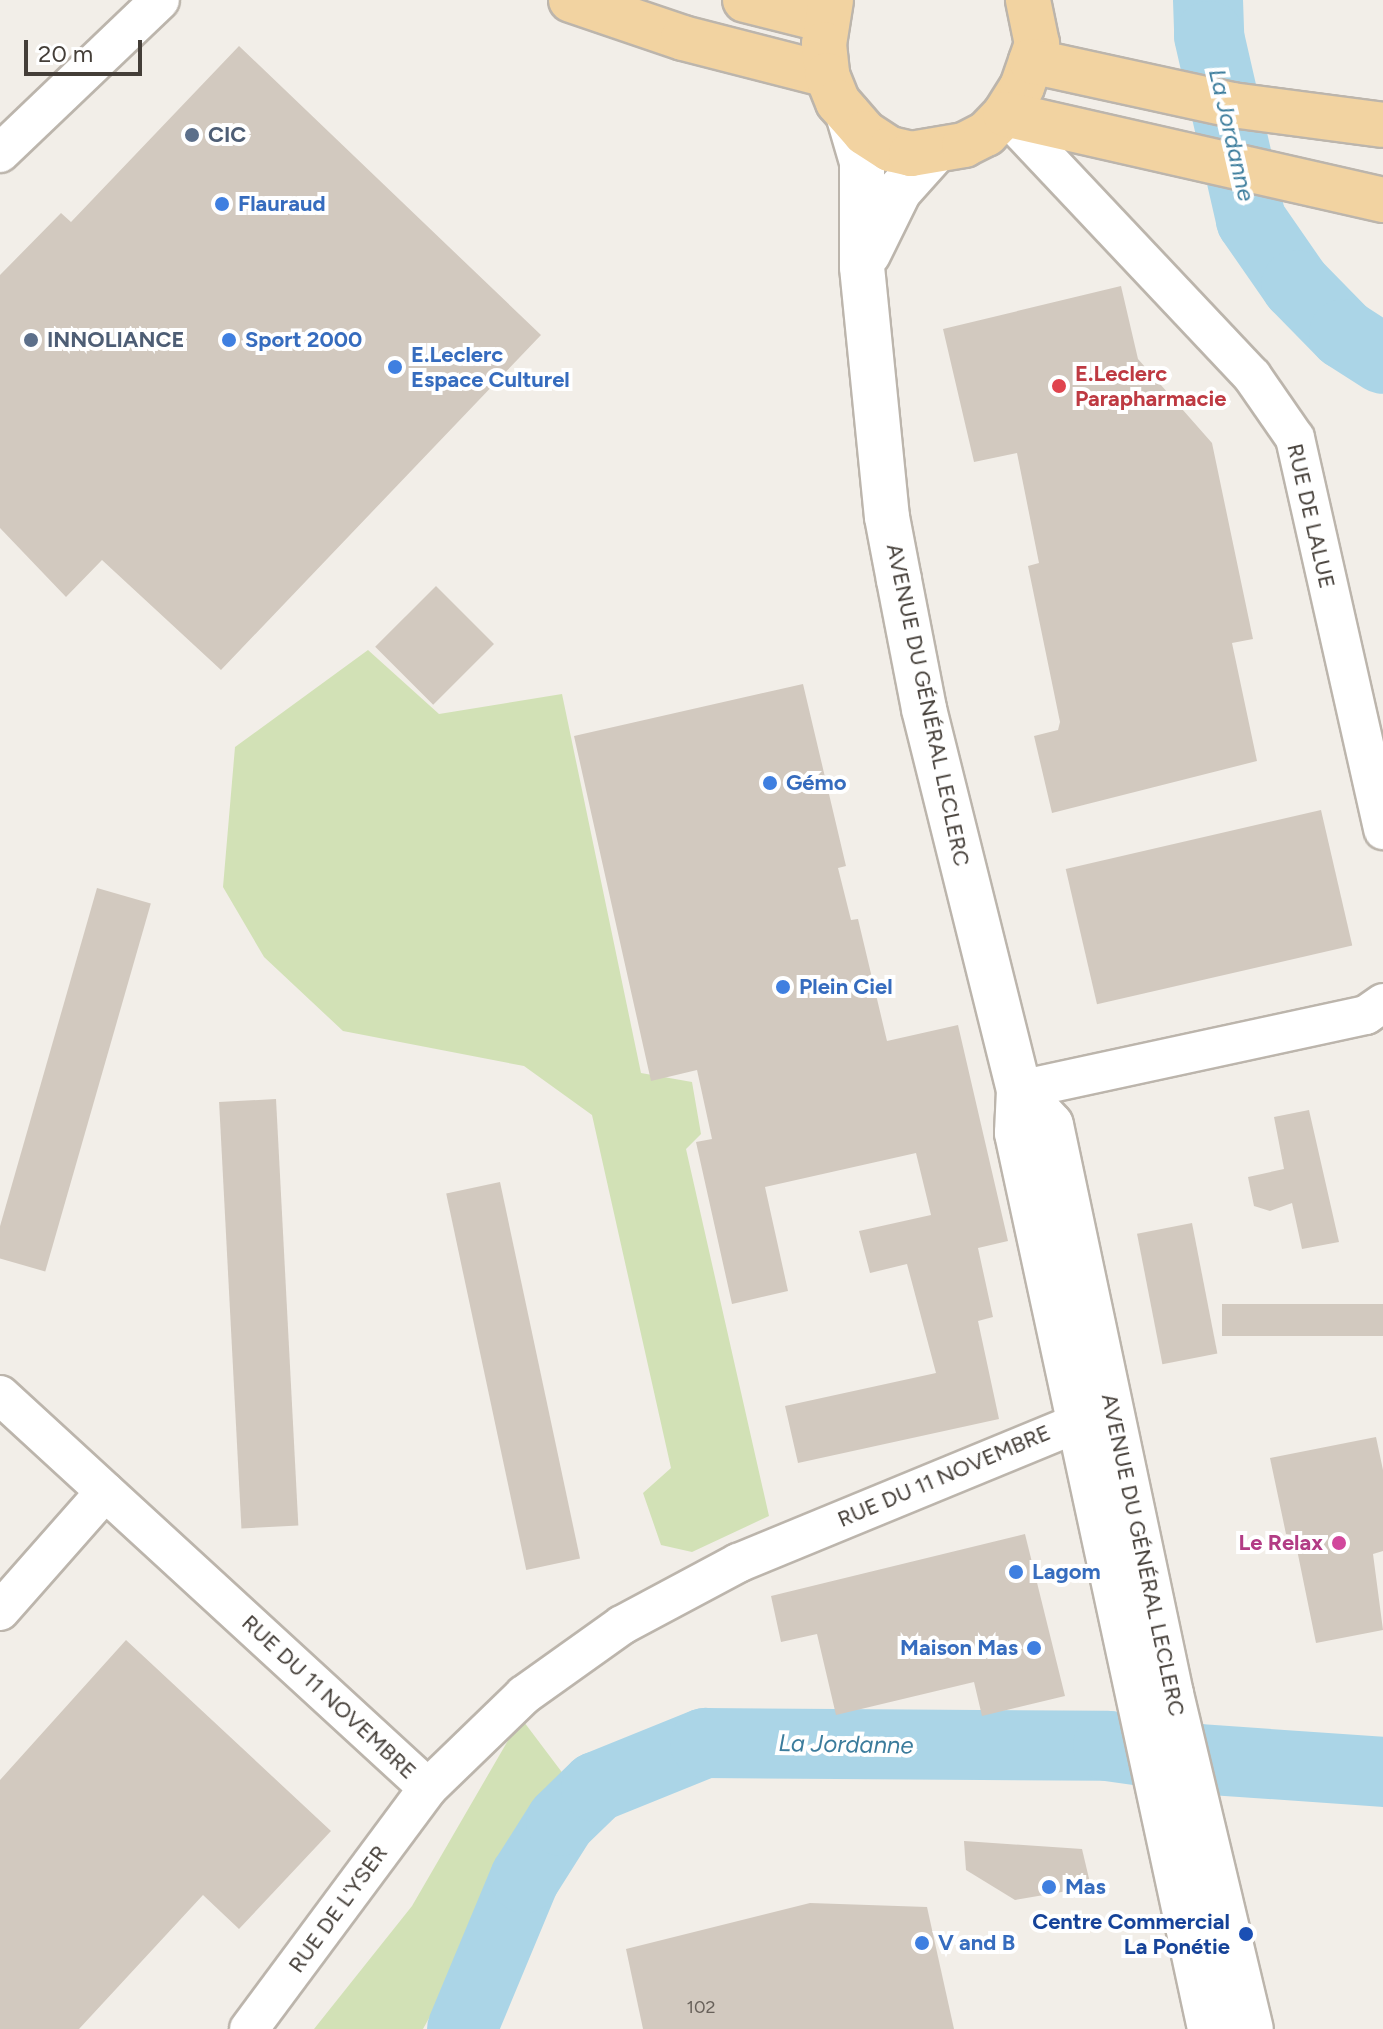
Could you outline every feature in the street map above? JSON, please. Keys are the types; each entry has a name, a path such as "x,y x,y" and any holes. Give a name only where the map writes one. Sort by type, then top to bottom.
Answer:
{"main road":[{"path":"571,0 683,38 827,75"},
{"path":"745,0 828,10 827,75 848,114 890,149 934,152 986,134 1005,114 1031,61 1035,17 1028,0"},
{"path":"1031,61 1232,105 1366,121"},
{"path":"1005,114 1167,154 1383,200"}],"street":[{"path":"0,153 154,3"},
{"name":"AVENUE DU GÉNÉRAL LECLERC","path":"848,114 862,162 862,267 887,517 924,709 1019,1090 1017,1133 1097,1413 1154,1699 1189,1854 1210,2029"},
{"name":"RUE DE LALUE","path":"1005,114 1111,222 1252,376 1295,438 1383,830"},
{"path":"862,267 899,191 934,152"},
{"path":"1019,1090 1366,1015 1383,1003"},
{"name":"RUE DU 11 NOVEMBRE","path":"0,1395 428,1788 524,1695 622,1625 738,1563 1097,1413"},
{"path":"0,1611 105,1492"},
{"name":"RUE DE L'YSER","path":"249,2029 428,1788"},
{"name":"AVENUE DU GÉNÉRAL LECLERC","path":"1189,1854 1251,2029"}],"green space":[{"path":"368,650 439,714 562,694 641,1073 692,1082 701,1134 686,1149 769,1516 692,1552 661,1545 643,1493 671,1468 592,1115 524,1066 343,1031 264,957 223,887 235,747"},
{"path":"521,1718 564,1775 423,2029 314,2029 412,1906"}],"building":[{"path":"239,46 541,335 221,670 102,560 66,597 0,528 0,275 61,213 71,222"},
{"path":"1121,286 1138,359 1212,443 1253,639 1232,643 1257,761 1052,813 1034,736 1058,730 1060,722 1028,566 1039,563 1017,453 974,462 943,329"},
{"path":"436,586 494,644 433,705 375,647"},
{"path":"803,684 846,866 838,868 851,920 858,919 887,1041 958,1025 1008,1241 978,1248 993,1317 978,1321 999,1419 798,1463 785,1406 936,1373 907,1264 870,1273 859,1231 931,1215 916,1153 765,1187 788,1291 732,1304 696,1142 712,1139 697,1070 651,1081 574,736"},
{"path":"1321,810 1352,945 1097,1004 1066,869"},
{"path":"97,888 151,903 45,1272 0,1259 0,1226"},
{"path":"276,1099 298,1525 241,1528 219,1102"},
{"path":"1309,1110 1339,1242 1302,1249 1292,1203 1270,1211 1254,1206 1248,1177 1284,1169 1274,1117"},
{"path":"500,1182 580,1559 526,1570 446,1193"},
{"path":"1192,1223 1217,1354 1162,1364 1137,1234"},
{"path":"1222,1304 1383,1304 1383,1336 1222,1336"},
{"name":"Le Relax","path":"1376,1437 1383,1470 1383,1551 1373,1554 1383,1630 1316,1643 1294,1535 1286,1534 1270,1458"},
{"path":"1025,1534 1065,1696 982,1716 974,1682 836,1715 817,1634 781,1642 771,1596"},
{"path":"126,1640 331,1831 239,1929 203,1895 79,2029 0,2029 0,1780"},
{"path":"964,1841 1082,1849 1091,1887 1015,1900 966,1870"},
{"path":"810,1903 927,1907 954,2029 643,2029 626,1949"}],"waterway":[{"name":"La Jordanne","path":"1208,0 1209,36 1251,220 1296,285 1344,334 1383,359"},
{"name":"La Jordanne","path":"462,2029 525,1878 561,1821 596,1787 705,1743 1108,1746 1198,1759 1383,1772"}],"place":[{"name":"CIC","path":"192,135"},
{"name":"Flauraud","path":"222,204"},
{"name":"INNOLIANCE","path":"31,340"},
{"name":"Sport 2000","path":"229,340"},
{"name":"E.Leclerc Espace Culturel","path":"395,367"},
{"name":"E.Leclerc Parapharmacie","path":"1059,386"},
{"name":"Gémo","path":"770,783"},
{"name":"Plein Ciel","path":"783,987"},
{"name":"Le Relax","path":"1339,1543"},
{"name":"Lagom","path":"1016,1572"},
{"name":"Maison Mas","path":"1034,1648"},
{"name":"Mas","path":"1049,1887"},
{"name":"Centre Commercial La Ponétie","path":"1246,1934"},
{"name":"V and B","path":"922,1943"}]}
